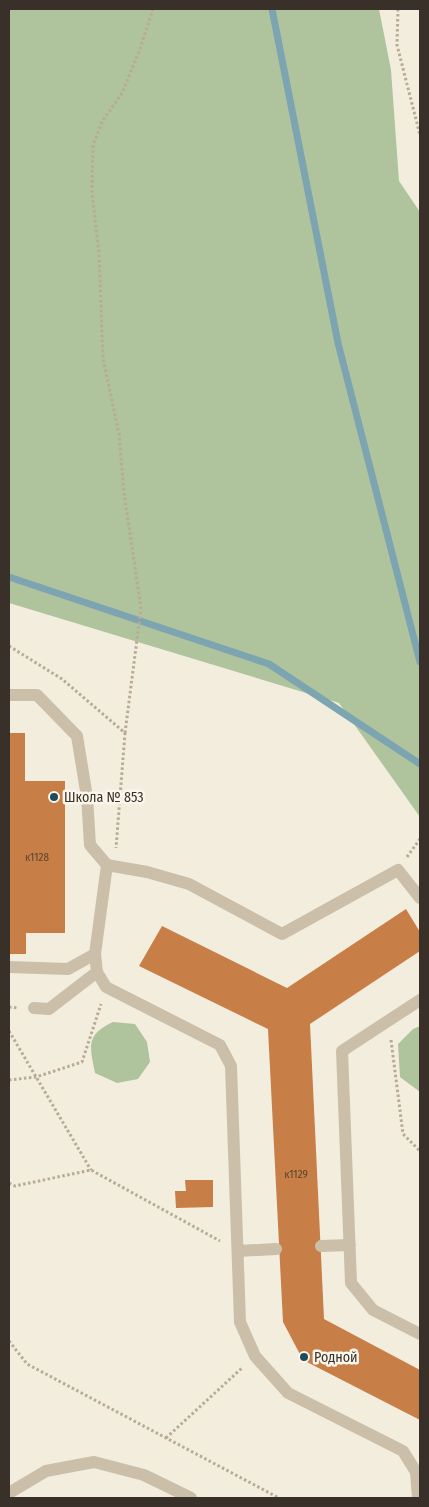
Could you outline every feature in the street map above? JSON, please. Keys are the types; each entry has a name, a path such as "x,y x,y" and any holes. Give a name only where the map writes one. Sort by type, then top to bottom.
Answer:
{"lane":[{"path":"9,695 37,695 76,736 87,796 90,845 107,865 147,872 190,884 282,934 398,870 420,898"},
{"path":"107,865 95,954 97,972 106,987 220,1045 232,1066 240,1322 255,1356 288,1393 403,1451 416,1472 418,1498"},
{"path":"9,967 68,968 95,954"},
{"path":"34,1008 49,1009 97,972"},
{"path":"420,1000 342,1051 351,1283 372,1310 420,1334"},
{"path":"321,1246 350,1245"},
{"path":"238,1250 276,1249"},
{"path":"9,1493 46,1471 94,1462 144,1475 191,1498"}],"path":[{"path":"125,733 141,608 124,493 119,434 103,360 99,253 92,193 93,145 102,122 122,93 140,50 153,9"},
{"path":"398,9 397,45 420,135"},
{"path":"9,1080 36,1077 82,1062 106,987"},
{"path":"388,1021 403,1134 420,1151"},
{"path":"9,1031 91,1170 238,1250"},
{"path":"9,1183 15,1186 91,1170"},
{"path":"9,1341 27,1364 279,1498"},
{"path":"166,1438 255,1356"}],"green space":[{"path":"9,9 379,9 391,70 399,181 420,212 420,817 339,703 9,603"},
{"path":"113,1022 135,1024 147,1042 150,1062 138,1079 117,1083 95,1073 91,1049 94,1037 104,1027"},
{"path":"420,1026 420,1092 400,1077 398,1044 413,1029"}],"building":[{"path":"9,733 25,733 25,781 65,781 65,933 26,933 26,954 9,954"},
{"path":"406,909 420,932 420,951 310,1024 324,1319 420,1370 420,1420 303,1360 283,1322 268,1029 139,966 162,926 287,988"},
{"path":"185,1180 213,1180 213,1207 176,1208 175,1191 186,1191"}],"waterway":[{"path":"272,9 338,343 420,662"},
{"path":"9,577 269,664 420,764"}],"place":[{"name":"Школа № 853","path":"54,797"},
{"name":"Родной","path":"304,1357"}]}
